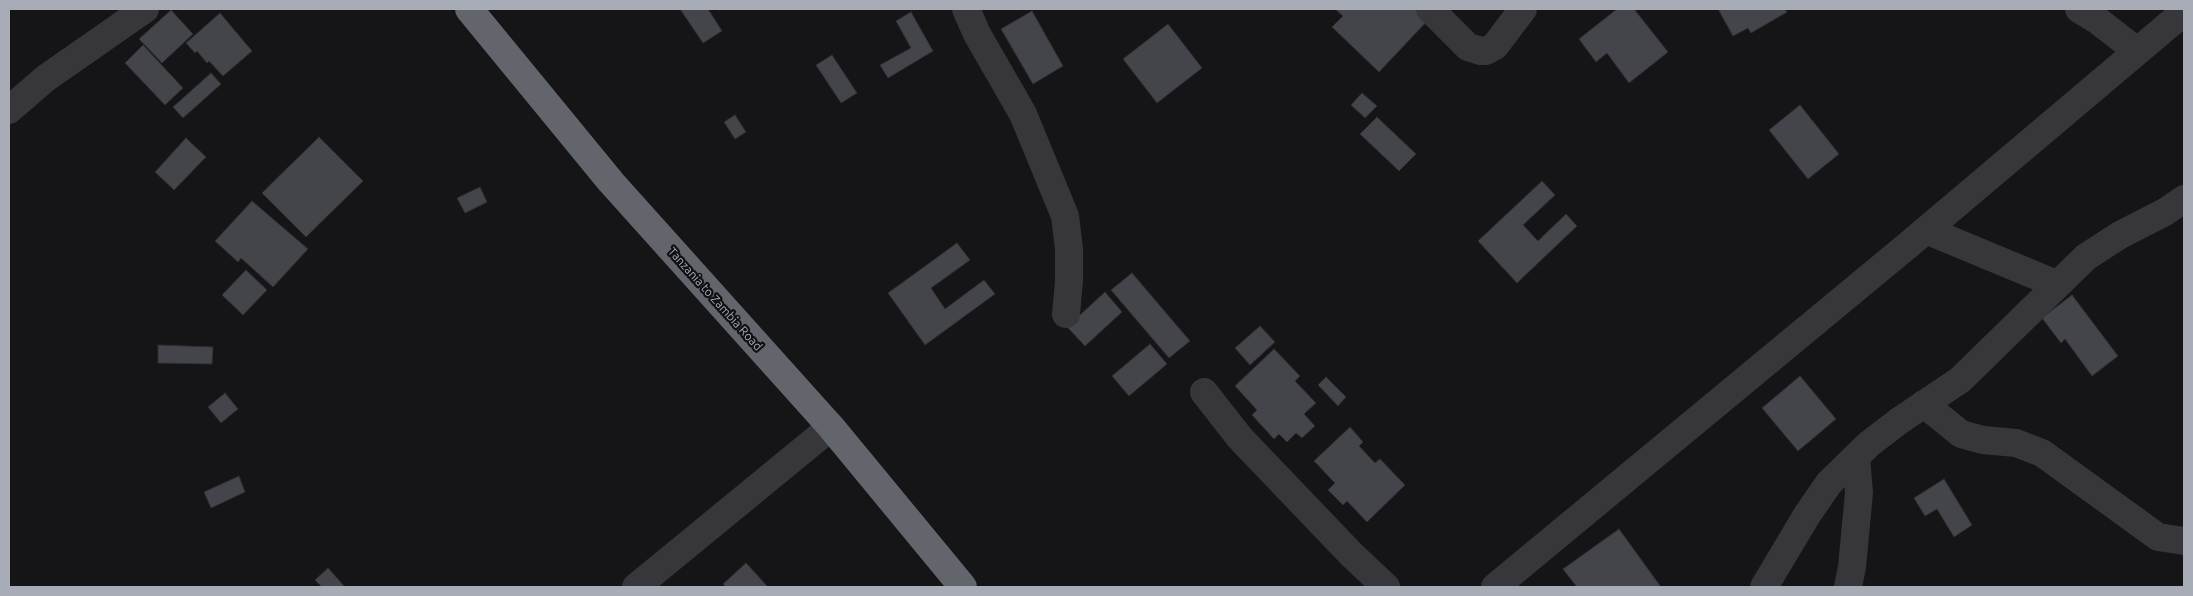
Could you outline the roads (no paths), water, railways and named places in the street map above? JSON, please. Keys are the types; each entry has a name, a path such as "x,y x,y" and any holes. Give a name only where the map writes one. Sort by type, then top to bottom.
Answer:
{"highway":[{"name":"Tanzania to Zambia Road","path":"471,9 611,182 831,427 963,587"}],"street":[{"path":"9,110 46,78 145,9"},
{"path":"966,9 977,34 1023,114 1065,216 1069,265 1066,314"},
{"path":"1430,9 1468,47 1481,52 1490,50 1495,46 1523,9"},
{"path":"2079,9 2137,51"},
{"path":"1495,587 1926,230 2184,12"},
{"path":"1764,587 1807,515 1829,483 1856,457 1877,438 1960,380 2056,284 2086,257 2120,235 2165,212 2184,199"},
{"path":"1926,230 2056,284"},
{"path":"1204,392 1240,438 1351,554 1386,587"},
{"path":"1924,404 1961,434 1984,440 2016,443 2042,453 2158,537 2184,541"},
{"path":"636,587 831,427"},
{"path":"1848,587 1852,567 1859,493 1856,457"}]}
